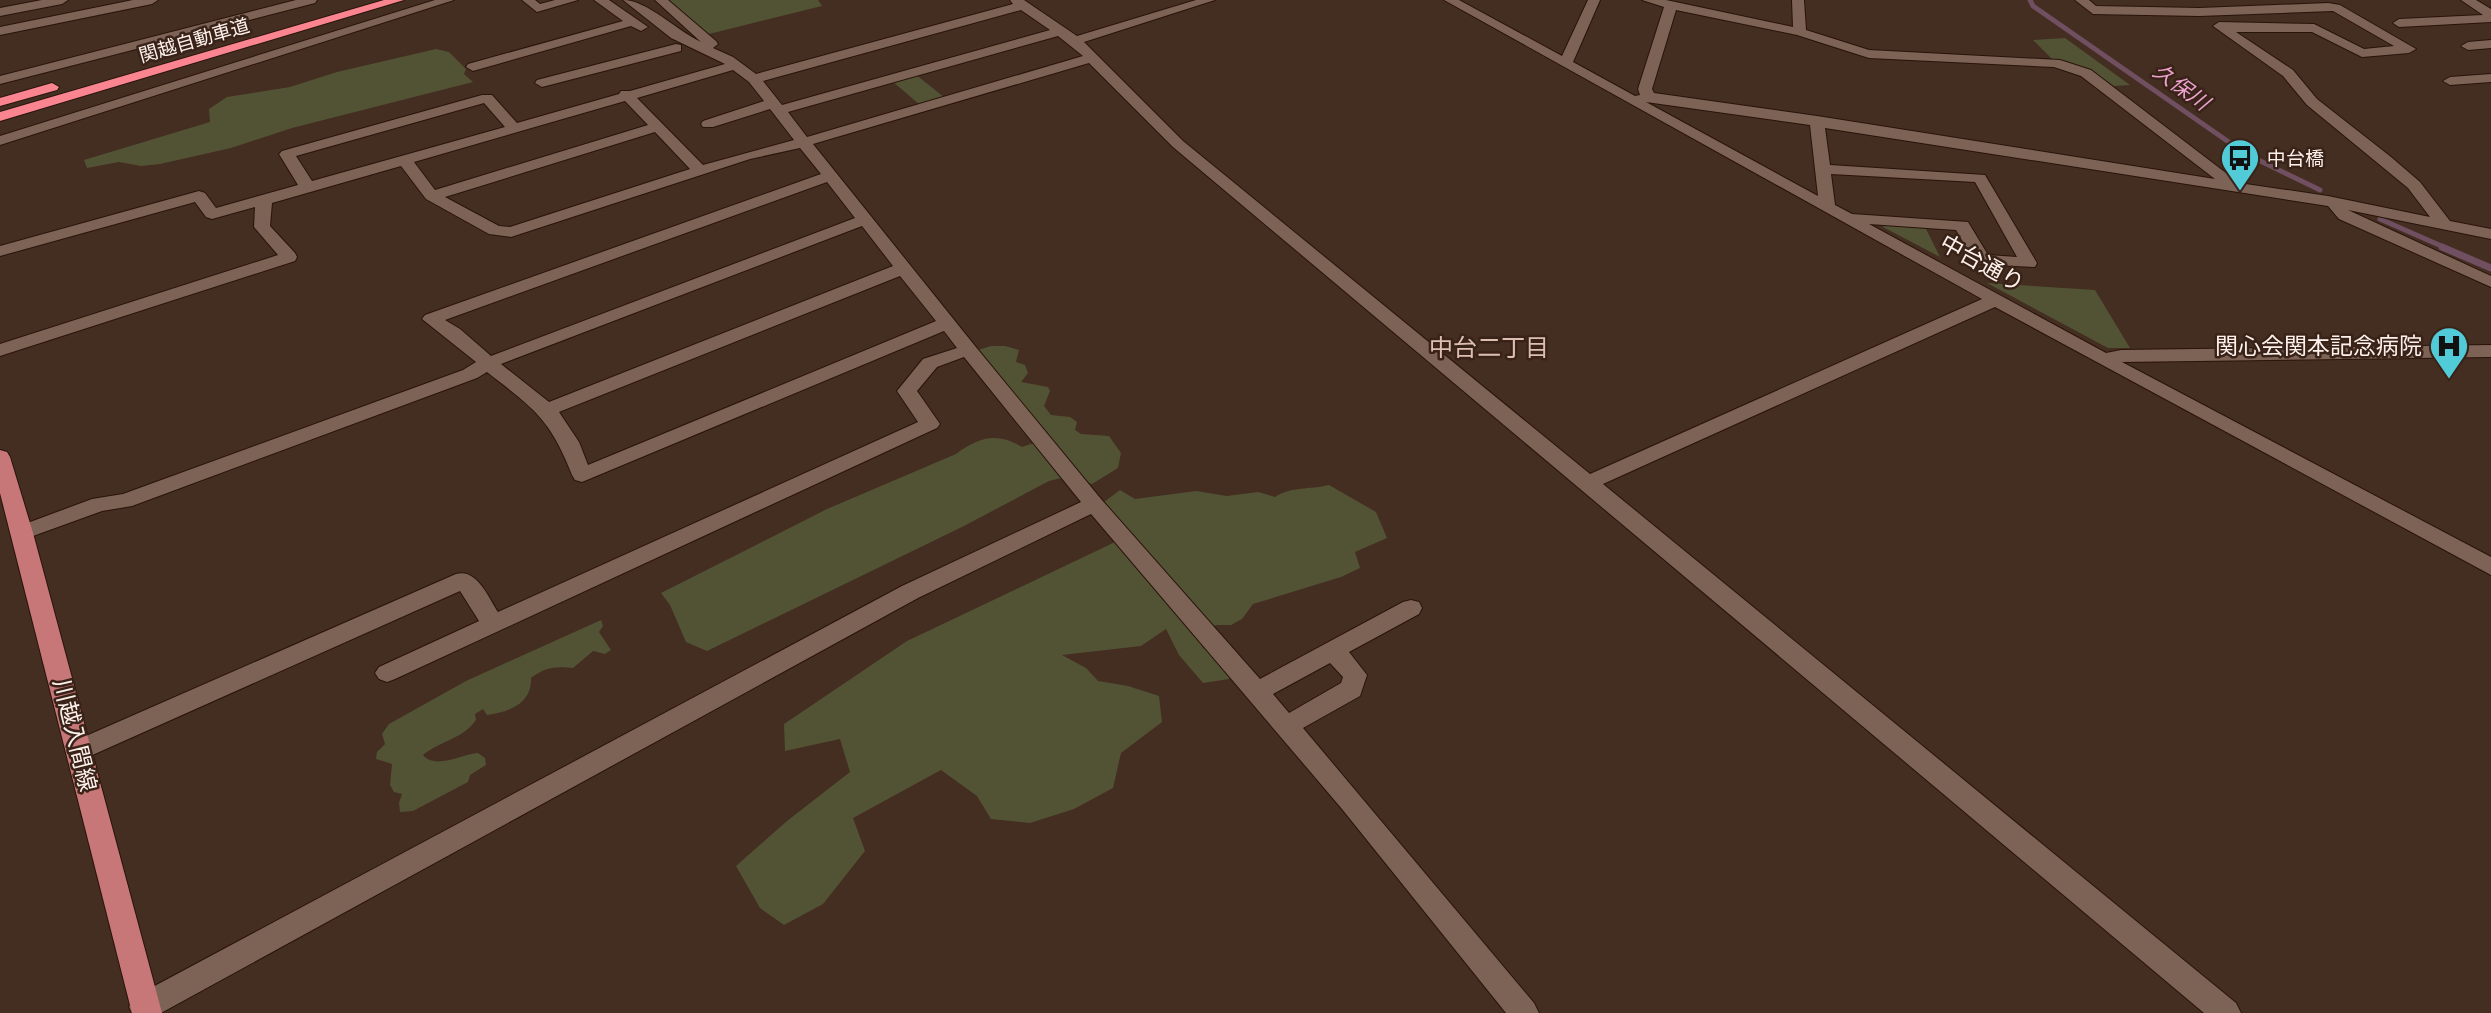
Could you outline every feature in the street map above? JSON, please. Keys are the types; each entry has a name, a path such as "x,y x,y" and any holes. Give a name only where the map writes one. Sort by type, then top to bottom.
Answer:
{"highway":[{"name":"関越自動車道","path":"0,102 356,0"},
{"name":"関越自動車道","path":"0,117 398,0"}],"main road":[{"name":"川越入間線","path":"0,457 146,1010"}],"street":[{"path":"0,12 62,0"},
{"path":"0,31 152,0"},
{"path":"0,80 311,0"},
{"path":"0,141 448,0"},
{"path":"528,0 537,8 572,0"},
{"path":"600,0 676,48 692,52 714,52"},
{"path":"629,0 676,35 714,52 754,79 968,350 1094,504 1350,801 1524,1013"},
{"path":"661,0 712,44 714,52"},
{"path":"708,124 1209,0"},
{"name":"中台通り","path":"1450,0 1566,63 1641,99 2103,359 2491,567"},
{"path":"1566,63 1594,0"},
{"path":"1647,0 1800,32 1840,47 1869,54 2050,63 2072,67 2086,73 2235,186"},
{"path":"1798,0 1800,32"},
{"path":"2081,0 2093,10 2199,12 2336,8 2409,49 2362,53 2314,27 2221,27"},
{"path":"2183,0 2288,73 2312,102 2414,185 2444,224"},
{"path":"2467,0 2491,16"},
{"path":"754,79 1020,3 1068,36 1178,144 2226,1013"},
{"path":"1671,5 1641,99 1817,120 2235,186 2328,201 2491,234"},
{"path":"2399,23 2491,16"},
{"path":"473,66 633,22"},
{"path":"2468,46 2491,44"},
{"path":"542,83 676,48"},
{"path":"405,160 432,196 495,231 503,232 745,156 805,142 1091,58"},
{"path":"0,251 199,196 212,215 626,94 736,65"},
{"path":"2449,81 2491,78"},
{"path":"626,94 701,171"},
{"path":"307,188 287,154 487,98 514,128"},
{"path":"1817,120 1825,169 1827,206"},
{"path":"432,196 657,127"},
{"path":"1825,169 1980,178 2029,263 1982,260 1962,225 1847,217"},
{"path":"830,176 431,319 454,333 547,410 569,442 582,475 947,323"},
{"path":"0,350 289,257 262,227 264,200"},
{"path":"2328,201 2345,216 2491,282"},
{"path":"22,533 99,503 124,501 470,374 488,363 866,219"},
{"path":"547,410 904,268"},
{"path":"1587,483 1997,299"},
{"path":"387,673 930,424 907,391 930,363 968,350"},
{"path":"2103,359 2121,356 2285,352 2491,351"},
{"path":"146,1010 910,592 1094,504"},
{"path":"79,750 464,580 493,623"},
{"path":"1255,693 1411,608"},
{"path":"1285,727 1351,689 1354,675 1334,651"}],"green space":[{"path":"666,0 818,0 822,6 709,34 694,26"},
{"path":"2065,38 2130,85 2114,86 2086,68 2053,60 2033,40"},
{"path":"436,49 449,52 466,69 464,74 473,82 292,128 231,148 160,164 141,166 119,162 87,168 84,160 210,122 209,109 227,97 290,87 337,72"},
{"path":"915,74 945,98 920,105 892,81"},
{"path":"1883,227 1925,227 1940,257"},
{"path":"1987,283 2095,290 2130,348 2108,348"},
{"path":"991,346 1019,350 1016,362 1025,365 1028,373 1021,382 1048,387 1050,391 1044,406 1051,415 1070,417 1077,422 1075,430 1081,434 1109,436 1121,453 1118,468 1092,484 1065,477 1049,481 964,526 707,651 686,642 670,605 661,593 827,509 956,454 980,440 1004,439 1022,447 1034,443 975,351"},
{"path":"1329,485 1376,512 1387,538 1355,552 1360,568 1341,577 1253,604 1242,619 1231,625 1217,625 1196,631 1203,648 1222,653 1234,665 1229,679 1203,683 1179,655 1166,629 1141,646 1062,655 1086,668 1098,681 1128,686 1159,696 1162,722 1121,753 1113,788 1074,809 1030,823 991,819 977,796 941,770 853,818 865,851 823,904 784,925 760,908 736,866 787,821 850,772 840,739 785,751 784,724 907,641 1113,543 1123,533 1100,505 1120,490 1135,499 1196,491 1227,496 1258,492 1275,497 1294,490"},
{"path":"601,620 603,626 599,632 611,650 605,654 593,651 573,668 551,668 536,674 531,678 528,694 511,709 487,715 483,709 475,714 476,720 465,732 423,755 434,761 441,761 478,753 485,758 486,765 470,775 468,782 413,811 400,812 402,794 394,792 390,785 392,764 376,759 377,752 385,744 382,734 389,724 466,681"}],"waterway":[{"name":"久保川","path":"2030,0 2033,6 2246,154 2320,190"},
{"name":"久保川","path":"2380,219 2446,248"},
{"name":"久保川","path":"2442,247 2491,268"}],"place":[{"name":"中台橋","path":"2240,192"},
{"name":"関心会関本記念病院","path":"2449,380"}],"district":[{"name":"中台二丁目","path":"1489,348"}]}
